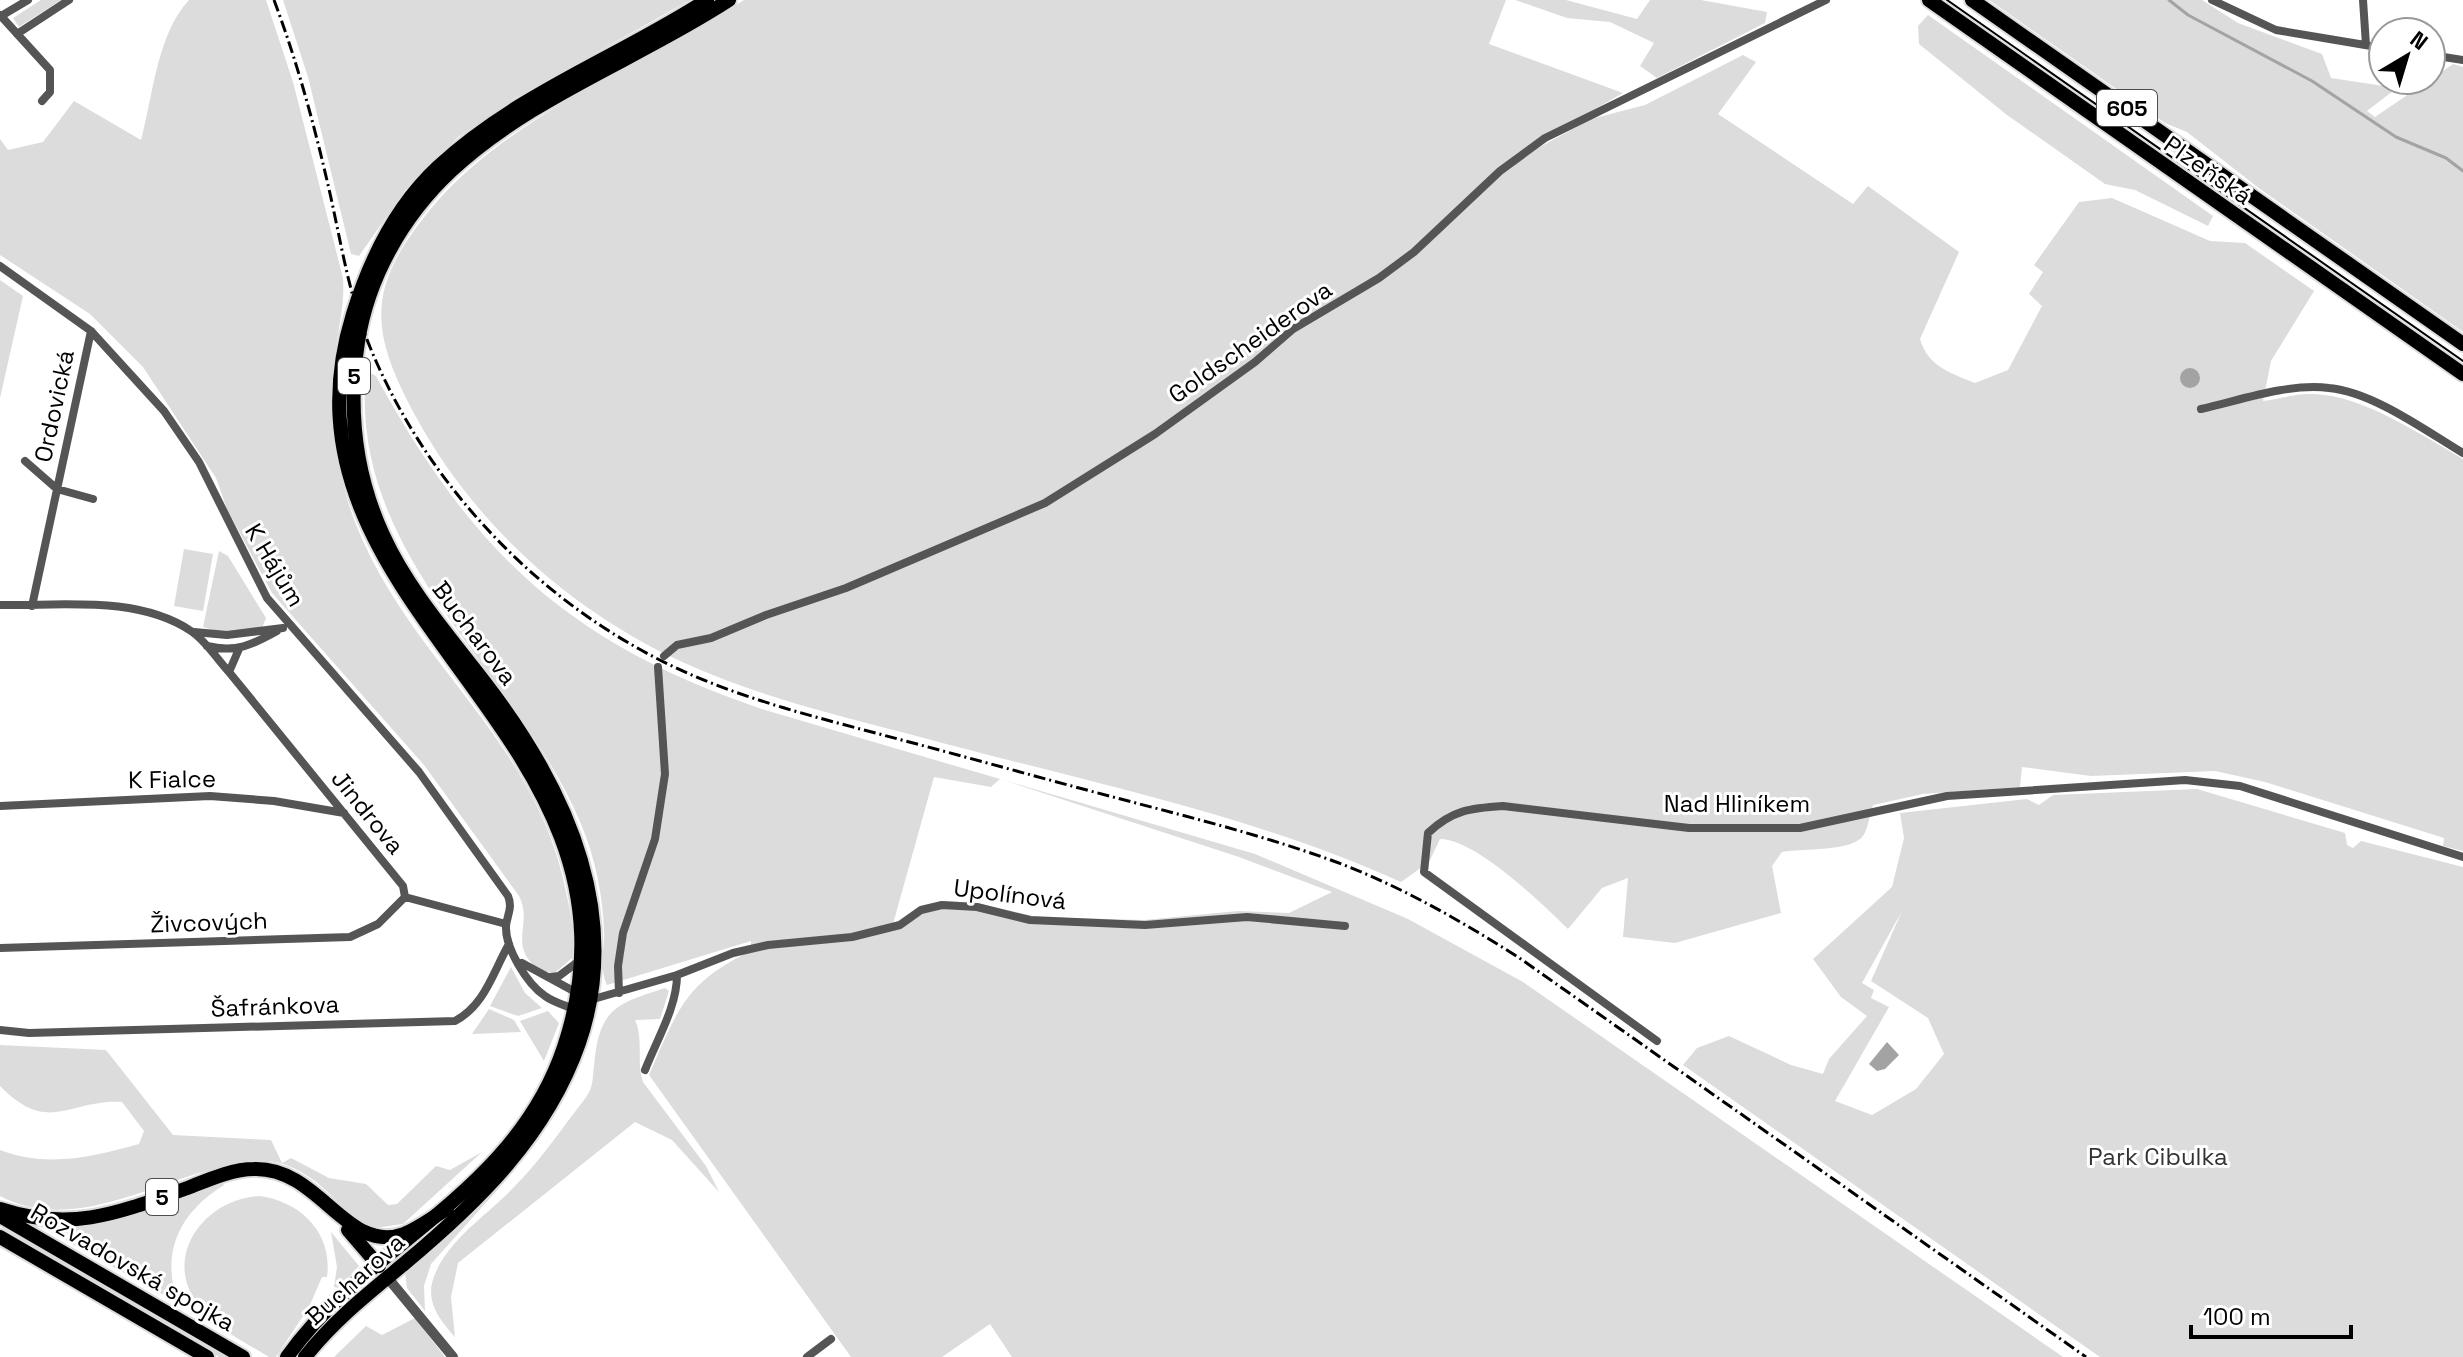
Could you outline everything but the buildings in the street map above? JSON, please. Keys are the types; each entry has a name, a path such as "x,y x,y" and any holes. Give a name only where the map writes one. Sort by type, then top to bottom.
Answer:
{"main road":[{"name":"Bucharova","path":"383,1272 492,1165 534,1107 560,1059 574,1009 582,958 582,921 575,876 545,796 501,723 403,592 365,521 345,448 341,409 345,352 357,301 374,254 397,215 434,171 463,145 522,105 707,0"},
{"name":"Bucharova","path":"287,1357 307,1347 325,1311 383,1272 474,1201 540,1125 570,1068 590,1000 593,925 581,852 563,807 531,749 411,584 383,535 365,485 356,446 353,405 360,327 385,258 408,220 448,174 527,115 729,0"},
{"name":"Plzeňská","path":"1929,0 2463,374"},
{"name":"Plzeňská","path":"1972,0 2463,344"},
{"name":"5","path":"0,1209 58,1221 92,1218 125,1211 209,1179 255,1169 289,1177 319,1194 352,1225 373,1237 405,1234 447,1209"},
{"path":"319,1194 383,1272"},
{"name":"Rozvadovská spojka","path":"0,1216 243,1357"},
{"name":"Rozvadovská spojka","path":"0,1237 207,1357"}],"street":[{"path":"28,0 1,16 50,70 50,92 42,101"},
{"path":"17,34 69,0"},
{"name":"Goldscheiderova","path":"664,656 677,645 711,638 766,615 846,588 1045,503 1155,434 1255,362 1293,329 1379,278 1414,252 1500,171 1545,138 1826,0"},
{"path":"2212,0 2276,30 2366,45 2363,0"},
{"name":"K Hájům","path":"0,266 91,331 164,411 199,462 267,598 285,626 321,656 466,834 508,896 511,904 506,924 509,944"},
{"name":"Ordovická","path":"32,606 91,331"},
{"path":"2201,409 2302,388 2330,388 2397,413 2463,453"},
{"name":"Ordovická","path":"25,461 57,489 93,499"},
{"name":"Jindrova","path":"0,605 128,609 170,619 193,632 403,886 405,897"},
{"path":"205,645 239,649 285,626"},
{"name":"Jindrova","path":"193,632 227,635 285,626"},
{"path":"229,672 239,649"},
{"path":"619,993 618,966 623,933 655,839 662,799 665,758 658,667"},
{"name":"Nad Hliníkem","path":"1657,1041 1424,872 1428,833 1456,811 1476,807 1503,806 1689,828 1800,828 1947,796 2185,780 2240,786 2463,857"},
{"name":"K Fialce","path":"0,806 210,796 274,801 344,813"},
{"path":"405,897 506,924"},
{"name":"Živcových","path":"0,948 350,937 378,924 405,897"},
{"name":"Upolínová","path":"574,1009 590,1000 768,945 852,937 900,925 921,910 942,905 977,907 1030,920 1145,925 1247,917 1345,926"},
{"path":"509,944 541,994 574,1009"},
{"name":"Šafránkova","path":"0,1030 29,1033 455,1021 468,1014 482,998 509,944"},
{"path":"545,977 559,976 582,958"},
{"path":"519,960 590,1000"},
{"path":"645,1070 662,1024 677,996 677,975"},
{"path":"383,1272 453,1357"},
{"path":"807,1357 831,1339"}],"green space":[{"path":"41,0 61,0 19,27 13,18"},
{"path":"189,0 266,0 293,82 343,278 332,399 335,443 349,506 380,575 408,620 501,746 529,790 551,838 566,892 573,933 572,958 556,972 542,972 525,953 522,944 524,916 519,896 424,765 272,593 227,509 216,478 143,367 90,314 0,255 0,139 8,150 43,142 74,101 141,140 163,48 178,14"},
{"path":"283,0 690,0 517,97 457,138 408,186 359,256 351,254 308,77"},
{"path":"744,0 1506,0 1489,44 1623,93 1518,153 1516,160 1591,119 1645,105 1743,55 1756,62 1718,114 1853,204 1868,186 1959,252 1920,339 1935,363 1975,383 2008,370 2042,306 2029,294 2043,272 2034,265 2079,202 2112,198 2210,241 2245,243 2314,291 2271,361 2263,401 2307,394 2352,401 2391,418 2463,459 2463,851 2443,846 2444,838 2265,782 2215,771 2091,776 2022,767 2020,787 1923,794 1873,805 1865,833 1857,841 1838,847 1782,852 1772,866 1781,913 1675,943 1623,937 1628,878 1602,888 1568,929 1507,874 1471,849 1455,842 1440,839 1429,862 1401,882 1344,858 1225,818 778,698 696,668 653,647 611,623 535,566 469,496 441,458 400,386 383,332 382,308 386,284 396,260 434,205 465,173 539,118"},
{"path":"1515,0 1566,0 1637,19 1650,0 1701,0 1767,12 1765,23 1657,78 1640,66 1654,43 1610,22 1567,18"},
{"path":"1989,0 2202,0 2238,23 2322,54 2331,78 2367,83 2367,96 2387,96 2367,111 2375,117 2406,96 2447,96 2447,68 2453,64 2463,67 2463,332 2260,189 2187,132 2165,123"},
{"path":"1928,15 2213,216 2208,226 2135,190 2105,184 2007,115 1919,44 1918,26"},
{"path":"0,280 23,296 0,398"},
{"path":"366,371 376,376 450,494 491,543 534,585 582,623 636,655 697,684 765,710 1000,779 991,787 934,777 893,924 918,907 942,901 977,903 1038,917 1144,920 1238,911 1289,913 1332,892 1239,857 1002,780 1255,854 1408,919 1523,982 2063,1357 1012,1357 990,1324 942,1357 851,1357 649,1075 667,1033 686,1001 711,974 751,951 751,941 607,985 603,972 604,931 600,890 581,824 552,767 442,608 409,554 383,498 367,437"},
{"path":"184,549 213,554 203,611 174,606"},
{"path":"219,551 228,556 266,618 262,628 222,633 203,627"},
{"name":"Park Cibulka","path":"2197,789 2345,833 2347,845 2353,848 2361,841 2463,867 2463,1357 2100,1357 1683,1065 1697,1048 1729,1036 1791,1065 1823,1074 1829,1059 1867,1016 1841,997 1813,959 1892,887 1904,838 1900,813 2027,799 2039,805 2053,795","holes":["1902,911 1871,981 1928,1018 1944,1054 1916,1089 1872,1115 1835,1101 1889,1007 1871,998 1874,990 1862,983"]},
{"path":"511,967 525,993 542,1008 518,1016 490,1006"},
{"path":"665,988 669,991 660,1019 635,1020 643,1082 706,1166 719,1192 672,1140 635,1122 458,1263 451,1297 455,1337 441,1319 432,1299 432,1283 438,1268 467,1230 525,1176 587,1095 592,1084 596,1047 605,1020 622,1005"},
{"path":"489,1009 514,1020 521,1032 472,1034"},
{"path":"548,1011 559,1023 544,1061 520,1021"},
{"path":"0,1045 106,1050 173,1135 271,1140 282,1163 291,1158 329,1178 366,1184 388,1205 397,1204 436,1166 450,1170 482,1152 403,1224 375,1228 358,1225 325,1189 306,1175 283,1164 267,1161 217,1168 81,1208 54,1210 27,1206 0,1196 0,1150 35,1158 70,1159 139,1144 144,1131 122,1102 46,1112 17,1101 0,1086"},
{"path":"507,1179 431,1264 424,1286 425,1311 407,1288 405,1272"},
{"path":"222,1182 224,1185 185,1221 178,1235 171,1267 178,1303 49,1231 125,1218"},
{"path":"260,1196 289,1205 311,1222 325,1247 328,1261 327,1277 322,1277 309,1307 276,1357 269,1357 241,1340 206,1314 188,1287 184,1268 187,1250 207,1218 240,1199"},
{"path":"331,1232 359,1266 338,1288 334,1287 337,1267"},
{"path":"24,1237 231,1357 219,1357 21,1241"},
{"path":"415,1318 445,1357 334,1357 366,1326 382,1335"}],"shaded area":[{"path":"2190,368 2197,371 2200,378 2197,385 2190,388 2183,385 2180,378 2183,371"},
{"path":"1887,1042 1899,1055 1885,1069 1877,1071 1869,1064"}],"waterway":[{"path":"2169,0 2188,15 2312,81 2396,137 2446,158 2463,171"}],"tram line":[{"path":"1947,0 2463,361"}],"railway":[{"path":"274,0 313,123 357,310 393,396 420,442 485,527 564,600 654,657 743,695 836,723 1248,833 1328,859 1402,891 1518,957 2086,1357"}]}
